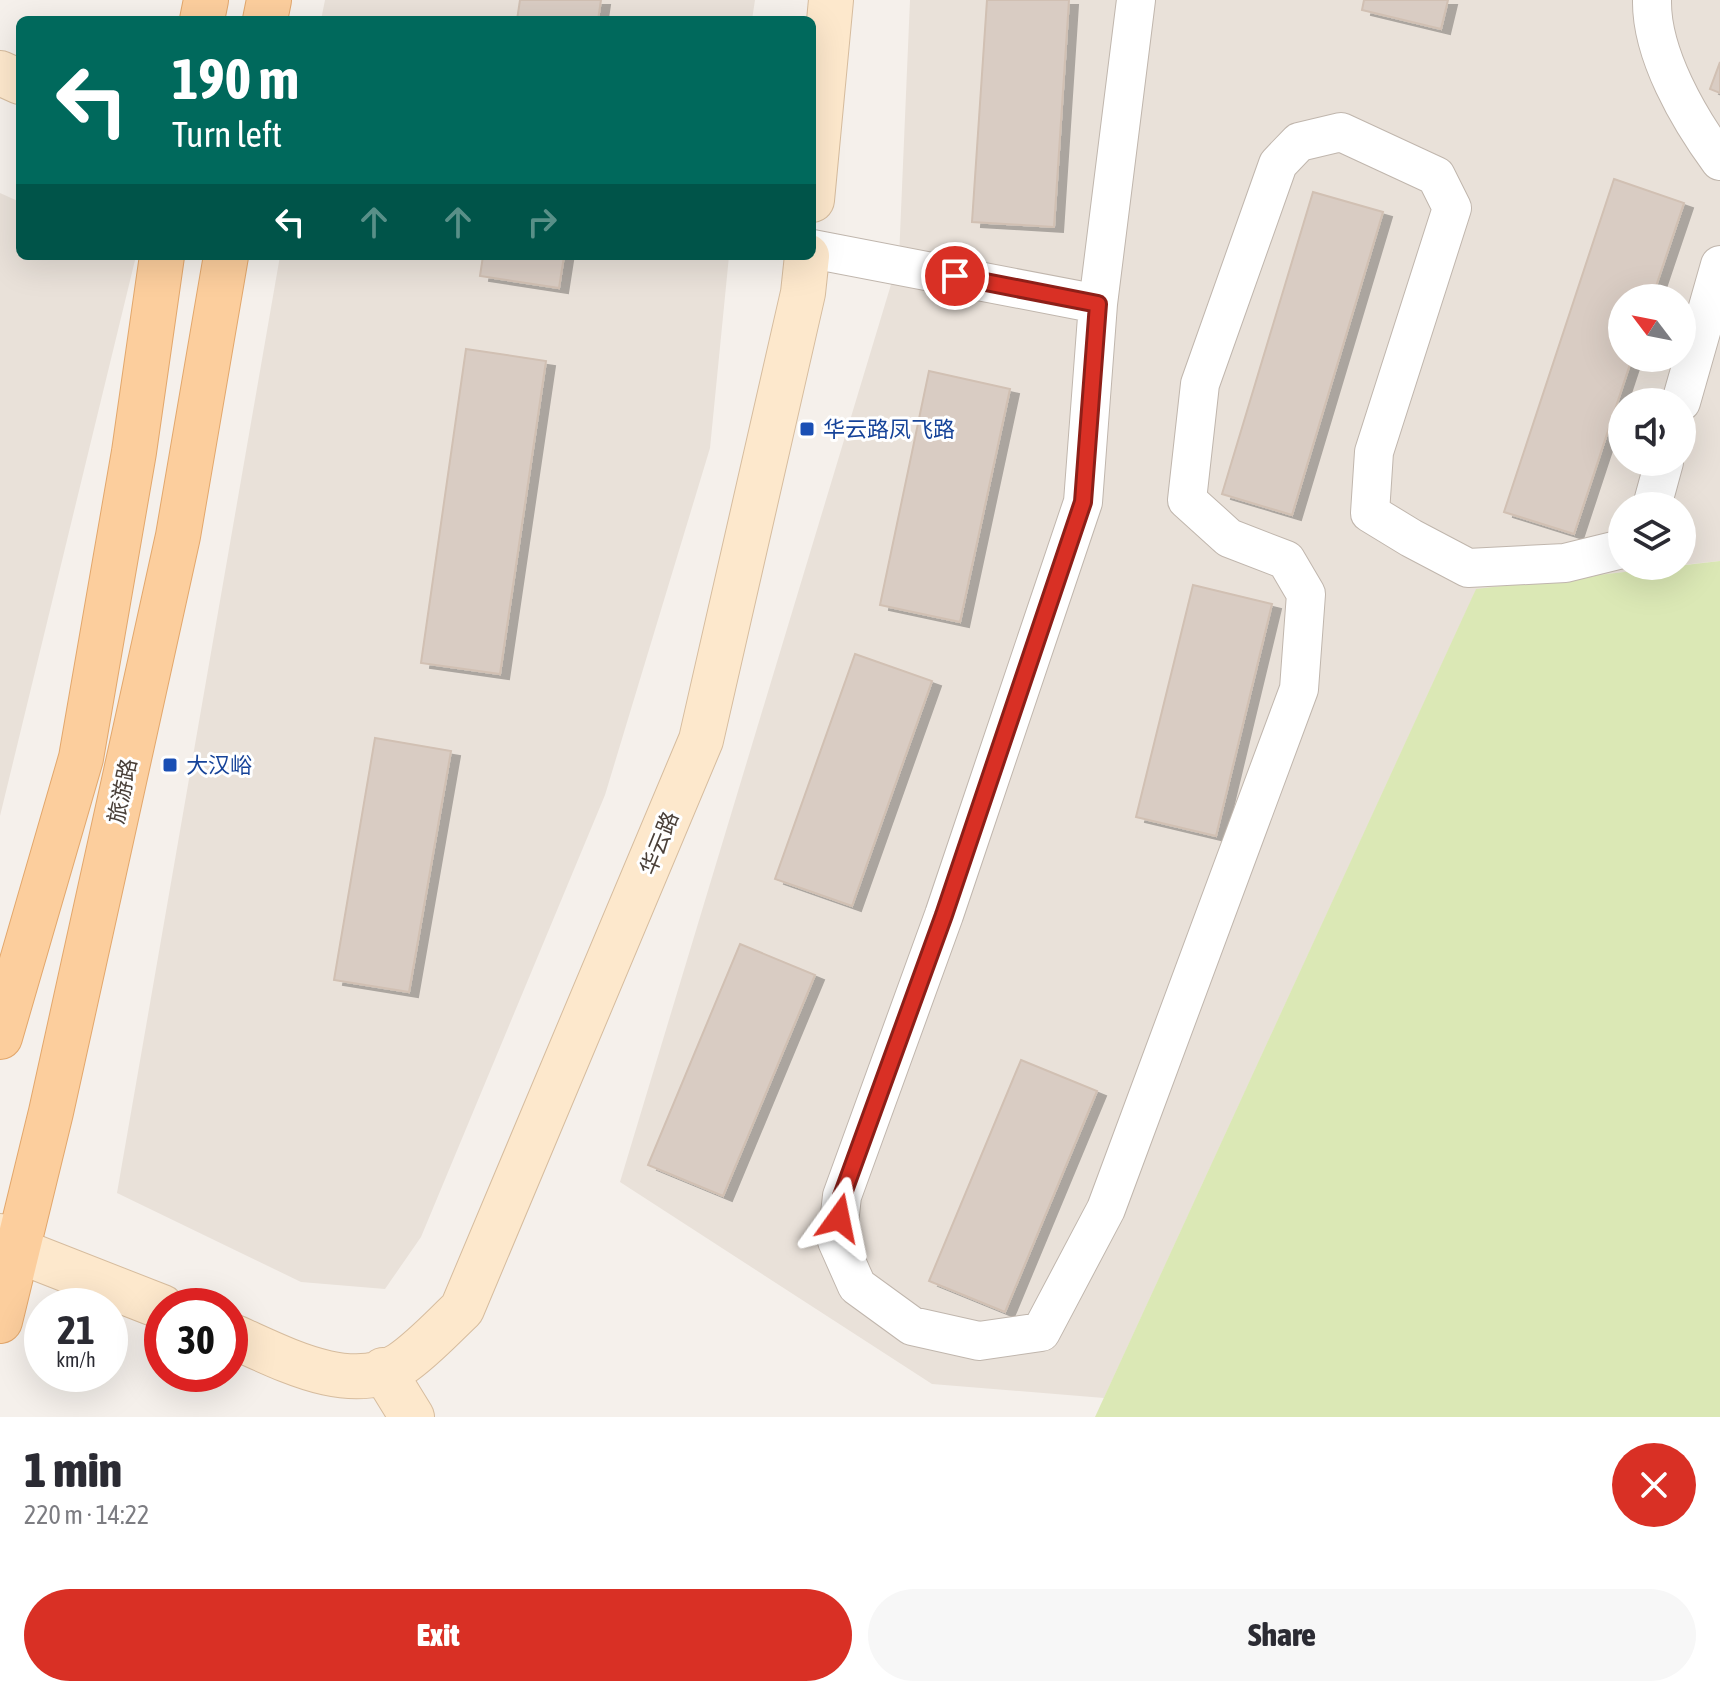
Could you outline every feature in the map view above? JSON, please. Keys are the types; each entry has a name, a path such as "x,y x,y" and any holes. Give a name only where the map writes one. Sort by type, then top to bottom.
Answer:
{"main road":[{"path":"0,1037 81,758 134,452 161,260"},
{"name":"旅游路","path":"0,1321 10,1243 178,536 225,260"}],"street":[{"path":"816,158 831,0"},
{"path":"1136,0 1098,304 1083,502 944,915 842,1196 837,1241 857,1286 912,1326 979,1341 1041,1332 1106,1209 1299,689 1306,594 1286,560 1229,538 1187,500 1200,384 1278,164 1299,142 1341,132 1436,176 1452,208 1374,452 1370,513 1468,568 1565,563 1608,552"},
{"path":"1652,0 1652,17 1672,81 1720,161"},
{"path":"816,250 1098,304"},
{"name":"华云路","path":"248,1343 317,1372 368,1376 400,1364 462,1309 701,740 803,293 807,260"},
{"path":"1685,388 1720,265"},
{"path":"10,1243 144,1299"},
{"path":"383,1370 412,1417"}],"shaded area":[{"path":"325,0 755,0 753,16 322,16"},
{"path":"910,0 1720,0 1720,561 1696,564 1696,492 1608,492 1608,574 1476,590 1104,1398 932,1384 620,1182 899,258"},
{"path":"0,193 16,200 16,260 135,260 0,816"},
{"path":"279,260 729,260 710,448 605,795 421,1237 385,1289 301,1282 117,1193"}],"green space":[{"path":"1720,561 1720,1417 1095,1417 1476,589 1608,574 1608,580 1696,580 1696,564"}],"building":[{"path":"520,0 601,0 599,16 518,16"},
{"path":"987,0 1069,0 1054,227 972,222"},
{"path":"1364,0 1448,0 1441,29 1362,10"},
{"path":"1720,62 1720,93 1710,89"},
{"path":"1614,179 1684,203 1657,284 1608,284 1608,372 1627,372 1622,388 1608,388 1608,431 1574,534 1504,512"},
{"path":"1313,192 1383,212 1292,515 1222,494"},
{"path":"482,260 563,260 559,288 480,276"},
{"path":"466,349 546,361 500,674 421,663"},
{"path":"929,371 1010,389 960,622 880,605"},
{"path":"1193,585 1272,604 1216,836 1136,817"},
{"path":"855,654 932,681 852,906 775,879"},
{"path":"375,738 451,751 409,992 334,980"},
{"path":"740,944 815,975 723,1196 648,1165"},
{"path":"1021,1060 1097,1091 1005,1312 929,1281"}],"place":[{"name":"华云路凤飞路","path":"807,429"},
{"name":"大汉峪","path":"170,765"}],"route":[{"path":"839,1218 842,1196 944,915 1083,502 1098,304 955,276"}]}
